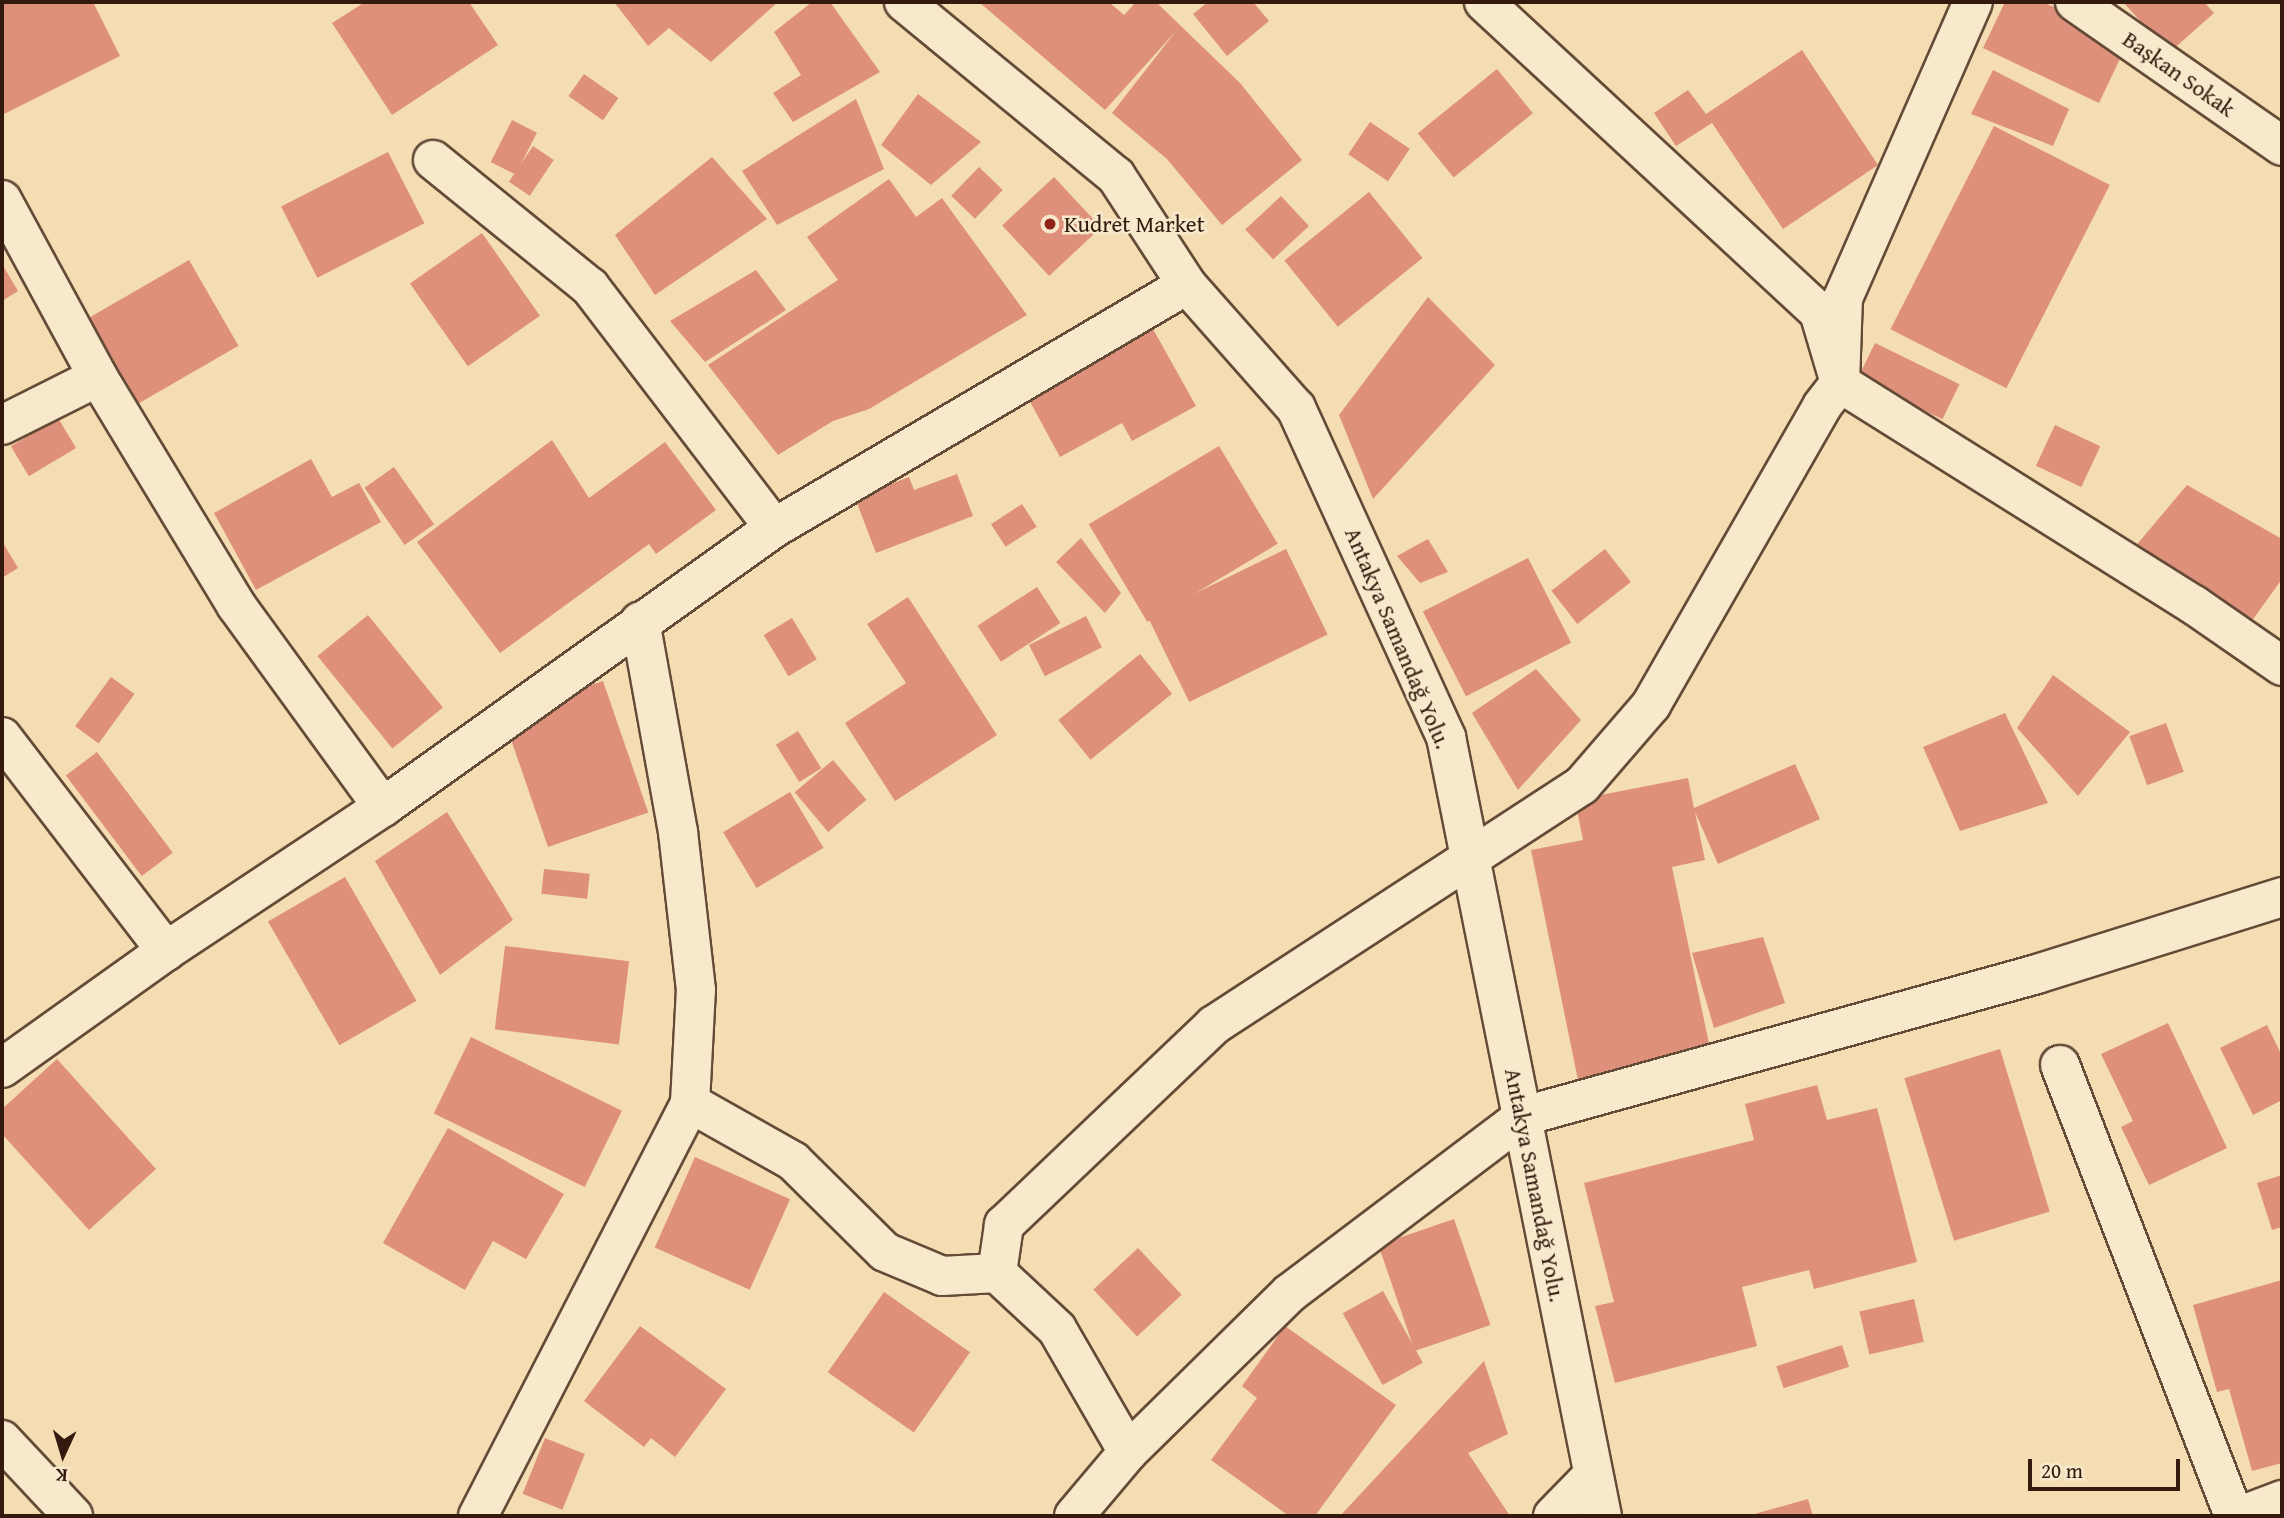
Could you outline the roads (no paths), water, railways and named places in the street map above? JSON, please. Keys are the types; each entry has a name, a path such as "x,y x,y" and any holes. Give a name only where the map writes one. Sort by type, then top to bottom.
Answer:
{"street":[{"name":"Antakya Samandağ Yolu.","path":"904,2 1116,176 1187,285 1296,408 1446,737 1524,1116 1591,1477 1602,1516"},
{"path":"1484,2 1819,312 1840,383 2182,598 2282,666"},
{"path":"997,1273 1004,1225 1214,1025 1470,861 1582,785 1651,705 1822,406 1840,383 1843,298 1973,2"},
{"name":"Başkan Sokak","path":"2076,2 2282,146"},
{"path":"433,160 590,288 775,528"},
{"path":"2,200 98,377 236,605 383,807"},
{"path":"2,1068 166,951 383,807 640,621 775,528 1187,285"},
{"path":"2,425 98,377"},
{"path":"478,1516 690,1103 695,990 678,832 640,621"},
{"path":"2,737 166,951"},
{"path":"1074,1516 1128,1452 1290,1293 1524,1116 2037,974 2282,897"},
{"path":"2060,1065 2234,1516"},
{"path":"690,1103 793,1161 885,1252 942,1276 997,1273 1057,1329 1128,1452"},
{"path":"2,1440 73,1516"},
{"path":"1553,1516 1591,1477"},
{"path":"2241,1516 2282,1500"}],"place":[{"name":"Kudret Market","path":"1050,224"}]}
